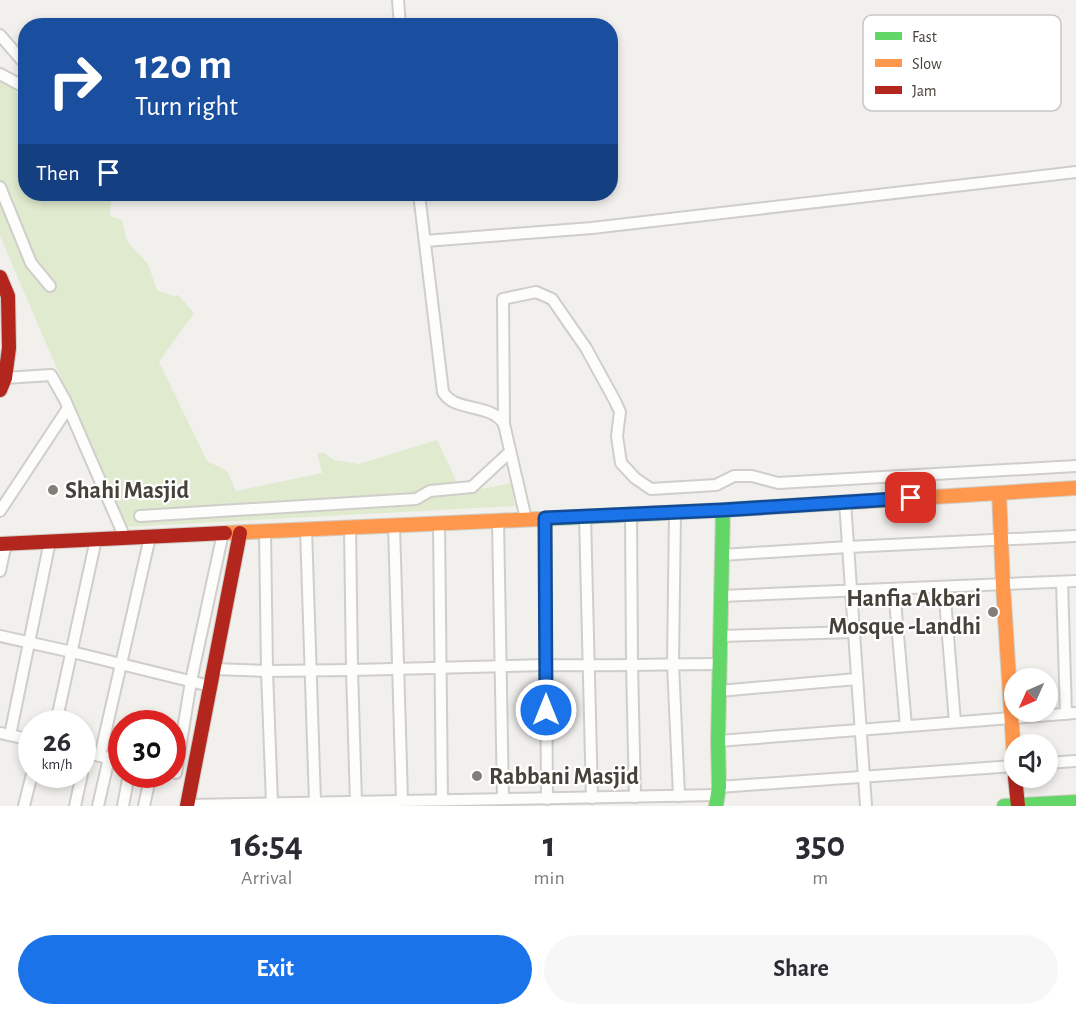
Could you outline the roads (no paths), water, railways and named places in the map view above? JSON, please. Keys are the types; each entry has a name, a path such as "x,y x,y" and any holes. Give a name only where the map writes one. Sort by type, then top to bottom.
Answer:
{"street":[{"path":"398,0 399,18"},
{"path":"0,35 18,56"},
{"path":"0,74 18,83"},
{"path":"425,241 592,228 1076,172"},
{"path":"0,187 30,263 50,286"},
{"path":"420,201 443,392 450,400 492,413 504,424"},
{"path":"0,277 8,296 3,384 51,375 68,408 124,538"},
{"path":"526,519 504,424 503,299 536,292 552,299 586,348 620,412 617,436 621,464 651,489 716,484 735,476 752,476 778,483 1076,466"},
{"path":"0,511 68,408"},
{"path":"140,516 416,499 430,491 472,487 510,452"},
{"path":"0,571 3,544 723,510 1076,488"},
{"path":"999,493 1009,668"},
{"path":"845,502 866,806"},
{"path":"717,796 723,510"},
{"path":"675,512 673,664 679,796"},
{"path":"631,514 635,797"},
{"path":"585,516 592,798"},
{"path":"545,518 547,799"},
{"path":"498,520 503,799"},
{"path":"439,523 442,800"},
{"path":"394,525 402,801"},
{"path":"350,527 356,802"},
{"path":"306,529 315,802"},
{"path":"266,531 267,671 272,803"},
{"path":"186,710 223,533"},
{"path":"240,533 188,805 315,802 376,804 402,801 503,799 525,802 547,799 717,796 864,776 1004,767"},
{"path":"722,555 1000,538 1076,536"},
{"path":"98,806 120,663 150,537"},
{"path":"59,710 96,539"},
{"path":"5,734 29,642 50,541"},
{"path":"721,596 1076,581"},
{"path":"1062,582 1071,714"},
{"path":"944,587 955,722"},
{"path":"894,589 906,726"},
{"path":"720,636 854,632"},
{"path":"0,636 210,686"},
{"path":"213,669 267,671 720,664"},
{"path":"719,691 857,679"},
{"path":"718,741 1004,719"},
{"path":"96,755 108,758"},
{"path":"1058,762 1076,761"},
{"path":"186,775 193,777"},
{"path":"24,806 28,788"},
{"path":"75,806 79,788"},
{"path":"123,806 126,788"},
{"path":"144,806 148,788"},
{"path":"1014,788 1013,806 1076,802"}],"place":[{"name":"Shahi Masjid","path":"53,490"},
{"name":"Hanfia Akbari Mosque -Landhi","path":"993,612"},
{"name":"Rabbani Masjid","path":"477,776"}]}
